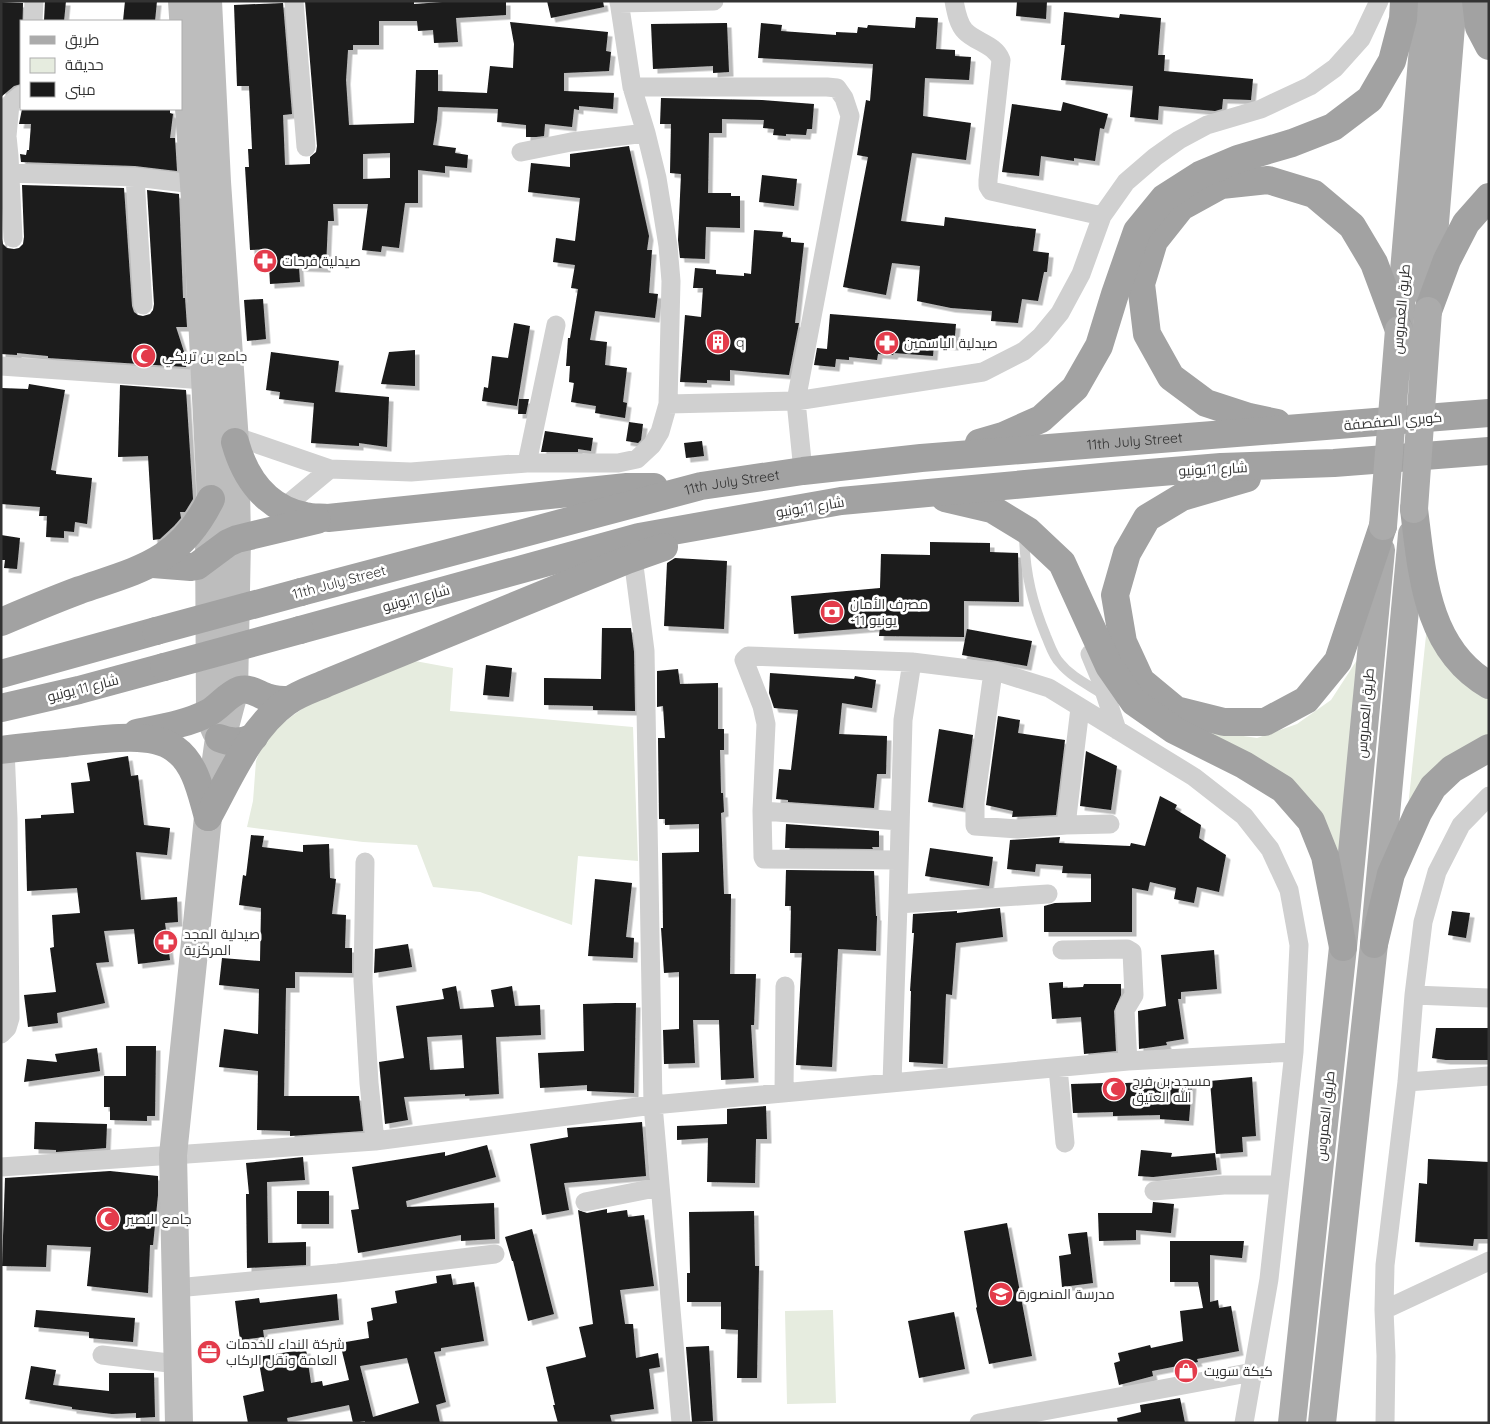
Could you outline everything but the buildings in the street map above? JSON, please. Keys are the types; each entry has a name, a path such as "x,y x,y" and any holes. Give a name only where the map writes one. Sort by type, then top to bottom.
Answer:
{"highway":[{"path":"921,458 1003,436 1042,419 1075,388 1099,346 1137,231 1164,198 1200,175 1238,159 1292,143 1332,127 1370,99 1392,61 1403,19 1404,1"},
{"path":"1476,1 1479,27 1489,46"},
{"path":"1316,428 1249,418 1206,403 1171,377 1147,334 1141,284 1154,241 1181,207 1221,185 1268,180 1314,194 1352,226 1374,263 1399,330"},
{"path":"1428,311 1446,260 1466,223 1489,197"},
{"name":"كوبري الصفصفة","path":"1316,428 1476,414"},
{"name":"11th July Street","path":"1,674 700,486 802,471 921,458 1316,428"},
{"path":"234,439 241,463 251,481 266,496 283,508 305,516 328,518"},
{"name":"شارع 11يونيو","path":"164,667 639,537 749,516 840,502 924,492 1221,467 1334,463 1489,451"},
{"path":"1297,465 1220,484 1182,497 1147,518 1127,553 1114,595 1123,642 1141,681 1176,710 1224,722 1264,722 1306,700 1338,660 1383,526"},
{"path":"153,564 191,567 202,563 228,543 237,539 328,518 627,487 700,486"},
{"path":"924,492 992,509 1028,530 1062,563 1109,666 1134,702 1174,730 1244,765 1283,789 1311,821 1326,856 1343,947"},
{"path":"1,622 53,600 153,564 202,528 211,499"},
{"path":"1414,509 1424,584 1434,620 1453,654 1465,669 1489,685"},
{"path":"208,817 254,738 275,711 289,700 633,558 749,516"},
{"path":"202,528 229,534 237,539"},
{"name":"شارع 11 يونيو","path":"1,708 79,690 164,667"},
{"path":"3,749 119,737 176,724 210,712 234,693 247,690 269,698 289,700"},
{"path":"119,737 153,739 165,742 176,749 188,761 195,775 208,817"},
{"path":"219,738 233,742 254,738"},
{"path":"1374,944 1391,874 1418,812 1433,787 1452,769 1489,748"}],"main road":[{"path":"182,1 211,499"},
{"path":"179,1423 173,1156 208,817 219,738 226,724 234,693 237,539 234,439 217,182 208,1"},
{"name":"طريق العمروس","path":"1292,1423 1343,947 1383,526 1427,1"},
{"name":"طريق العمروس","path":"1322,1423 1374,944 1414,509 1453,1"},
{"path":"202,528 210,556 210,712 212,723 219,738"}],"street":[{"path":"33,20 34,1"},
{"path":"294,1 306,147"},
{"path":"234,439 330,469 411,472 527,463 618,463 637,458 652,445 660,432 668,404 671,281 668,246 657,178 646,132 632,87 619,2 714,1"},
{"path":"954,1 960,25 966,32 997,51 1001,60 988,180 988,186 991,191 1102,216"},
{"path":"668,404 796,401 983,372 1024,351 1041,336 1060,312 1082,274 1102,216 1126,182 1155,157 1179,140 1207,125 1261,108 1310,86 1335,68 1361,39 1379,1"},
{"path":"632,87 827,87 837,88 844,98 850,116 796,401 802,471"},
{"path":"13,238 9,173 10,156 7,136 10,104 20,96"},
{"path":"521,152 571,142 646,132"},
{"path":"9,173 136,177 194,184"},
{"path":"136,177 143,305"},
{"path":"527,463 556,324"},
{"path":"1,366 205,380"},
{"path":"283,508 330,469"},
{"path":"992,509 1024,539 1054,576 1097,670 1117,730"},
{"path":"633,558 645,651 653,1105 681,1423"},
{"path":"898,860 766,860 763,857 762,811 766,724 762,706 744,660 748,656 912,662 995,671 1049,688 1194,777 1244,816 1270,848 1289,890 1298,945 1294,1052 1269,1280 1244,1423"},
{"path":"892,1083 903,720 912,662"},
{"path":"993,672 975,802 975,826 1018,829 1110,824"},
{"path":"1066,825 1080,708"},
{"path":"1,1034 7,1028 10,1018 9,837 3,749"},
{"path":"1385,1423 1385,1265 1407,1082 1422,922 1438,872 1461,825 1489,796"},
{"path":"762,811 900,821"},
{"path":"365,862 362,948 363,989 375,1141"},
{"path":"898,904 1048,894"},
{"path":"1062,950 1127,949 1132,952 1134,995 1125,1010 1128,1061"},
{"path":"784,1093 785,986"},
{"path":"1414,995 1489,998"},
{"path":"1,1167 375,1141 653,1105 1128,1061 1294,1052"},
{"path":"1058,1068 1065,1143"},
{"path":"1407,1082 1489,1076"},
{"path":"1154,1190 1224,1185 1280,1184"},
{"path":"585,1202 660,1187"},
{"path":"176,1288 338,1274 495,1254"},
{"path":"1384,1310 1489,1261"},
{"path":"102,1355 177,1364"},
{"path":"979,1423 1253,1372"}],"lane":[{"path":"1024,539 1034,609 1052,650 1060,664 1107,697"}],"green space":[{"path":"1427,626 1489,697 1489,742 1407,817"},
{"path":"1357,660 1338,869 1321,818 1189,728 1257,738 1297,724 1331,700"},
{"path":"415,661 453,668 450,711 633,727 638,861 578,856 572,925 480,892 433,887 417,845 363,842 247,827 253,801 256,761 266,735 313,701"},
{"path":"833,1310 836,1403 787,1404 785,1311"}],"place":[{"name":"صيدلية فرحات","path":"265,261"},
{"name":"q","path":"718,342"},
{"name":"صيدلية الياسمين","path":"887,343"},
{"name":"جامع بن تريكي","path":"144,356"},
{"name":"مصرف الأمان -11 يونيو","path":"832,612"},
{"name":"صيدلية المجد المركزية","path":"166,942"},
{"name":"مسجد بن فرج الله العتيق","path":"1114,1089"},
{"name":"جامع البصير","path":"108,1219"},
{"name":"مدرسة المنصورة","path":"1001,1294"},
{"name":"شركة النداء للخدمات العامة ونقل الركاب","path":"209,1352"},
{"name":"كيكة سويت","path":"1186,1371"}]}
